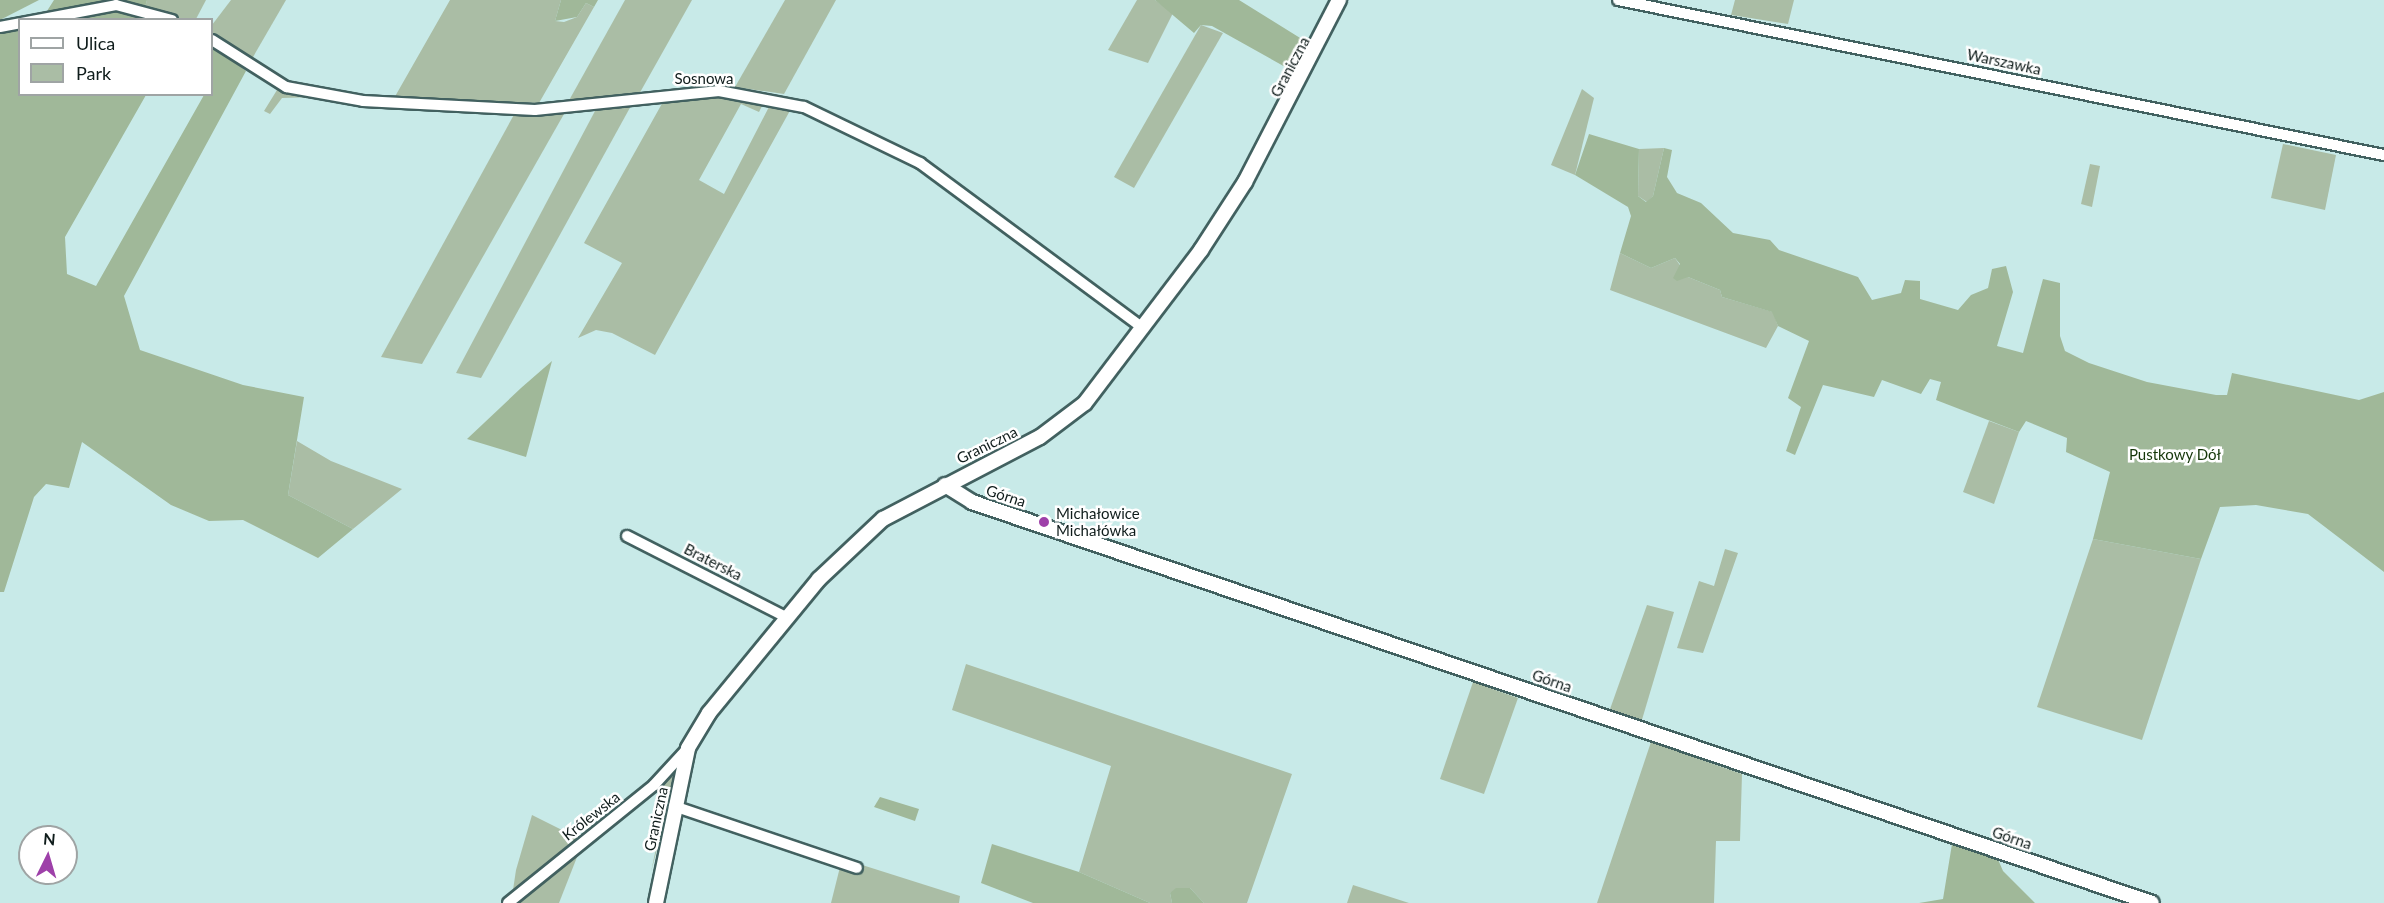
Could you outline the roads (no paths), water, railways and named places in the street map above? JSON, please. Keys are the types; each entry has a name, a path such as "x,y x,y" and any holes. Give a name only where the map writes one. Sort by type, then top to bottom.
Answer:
{"street":[{"name":"Graniczna","path":"656,903 674,806 688,747 786,617 883,519 1040,437 1085,403 1143,328 1245,182 1339,0"},
{"name":"Warszawka","path":"1618,0 2384,155"},
{"path":"47,18 116,5 165,18"},
{"path":"0,27 18,24"},
{"name":"Sosnowa","path":"213,41 286,87 363,101 536,110 719,91 804,107 920,163 1143,328"},
{"name":"Górna","path":"945,485 972,501 2152,903"},
{"name":"Braterska","path":"627,536 786,617"},
{"name":"Królewska","path":"508,903 654,785 688,747"},
{"path":"674,806 856,868"}],"place":[{"name":"Michałowice Michałówka","path":"1044,522"}],"park label":[{"name":"Pustkowy Dół","path":"2175,455"}]}
